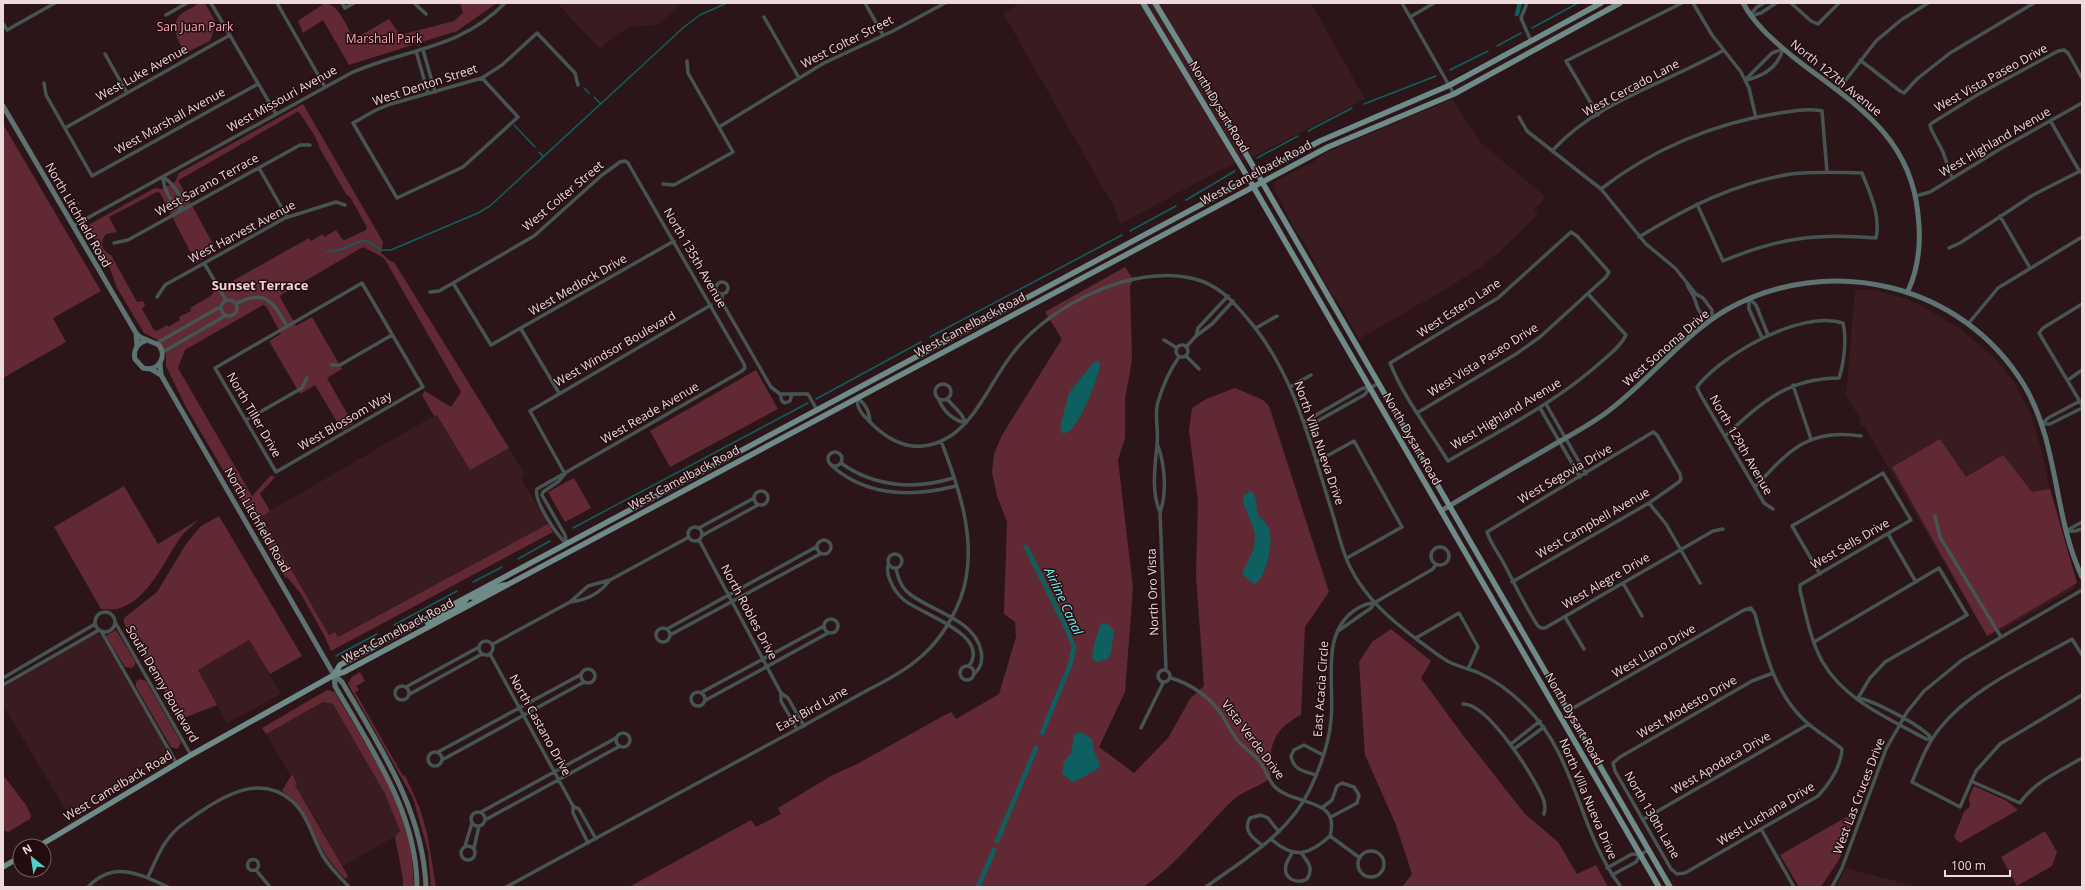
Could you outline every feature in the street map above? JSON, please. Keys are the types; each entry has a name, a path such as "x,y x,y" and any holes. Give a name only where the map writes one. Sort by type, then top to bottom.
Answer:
{"main road":[{"name":"North Dysart Road","path":"1143,3 1254,186 1659,887"},
{"name":"North Dysart Road","path":"1155,3 1258,174 1670,887"},
{"name":"West Camelback Road","path":"334,675 340,665 1336,132 1450,86 1530,38 1601,3"},
{"name":"West Camelback Road","path":"52,838 191,755 334,675 344,672 424,630 1332,144 1454,94 1620,3"},
{"path":"1183,68 1191,63"},
{"path":"1131,243 1135,250"},
{"path":"930,350 934,357"},
{"path":"853,391 857,398"},
{"path":"566,544 570,551"},
{"path":"424,630 435,619 465,602 468,597 476,597 498,586 506,586"},
{"path":"3,867 12,862"}],"street":[{"path":"3,23 7,30 56,3"},
{"path":"166,15 187,3"},
{"path":"211,3 276,114"},
{"path":"278,3 325,87"},
{"path":"342,3 345,8 354,3"},
{"path":"414,3 426,14"},
{"name":"West Missouri Avenue","path":"73,226 363,67 448,42 473,30 505,3"},
{"path":"865,3 883,35"},
{"name":"West Colter Street","path":"719,127 824,63 945,3"},
{"path":"1402,3 1454,94"},
{"path":"1410,17 1434,3"},
{"path":"1527,3 1521,18 1530,38"},
{"path":"1598,114 1566,61 1682,3"},
{"path":"1694,3 1712,35 1746,80 1756,118"},
{"name":"North 127th Avenue","path":"1743,3 1750,16 1770,38 1838,90 1881,128 1896,147 1916,196 1920,228 1919,248 1908,291"},
{"path":"1750,16 1757,7 1764,3"},
{"path":"1750,16 1761,13 1776,3"},
{"path":"1791,3 1805,16 1818,24 1839,3"},
{"path":"1838,90 1876,41 1901,20 1928,3"},
{"path":"1860,60 1904,93 1918,79 1950,53 2034,3"},
{"path":"764,17 799,78"},
{"name":"West Denton Street","path":"482,78 518,117 462,167 397,198 353,123 376,110 428,93 482,78 502,65 537,33 575,73 578,85"},
{"name":"West Luke Avenue","path":"65,128 230,35"},
{"path":"1746,80 1772,53 1783,48"},
{"path":"1746,80 1761,75 1780,59 1783,48"},
{"path":"423,50 435,92"},
{"name":"West Cercado Lane","path":"1552,151 1569,134 1598,114 1724,50"},
{"name":"West Vista Paseo Drive","path":"1952,178 1943,152 1930,125 1977,95 2058,51 2064,50 2068,53 2082,78"},
{"path":"416,51 428,93"},
{"path":"105,54 127,93"},
{"path":"663,184 674,185 733,152 688,73 687,61"},
{"path":"1756,69 1761,75"},
{"path":"422,73 429,71"},
{"path":"44,83 46,95 65,128"},
{"name":"West Marshall Avenue","path":"65,128 92,176 258,84"},
{"name":"West Highland Avenue","path":"1916,196 1930,192 2000,149 2051,122 2082,103"},
{"name":"North Litchfield Road","path":"3,106 136,333 137,346"},
{"path":"1601,189 1638,164 1683,140 1756,118 1794,111 1822,111 1826,172"},
{"path":"1519,117 1527,131 1601,189 1639,237 1656,254 1675,268 1694,296 1694,304 1704,317 1712,319 1712,310 1703,298 1687,284"},
{"path":"1365,120 1369,129"},
{"path":"1949,248 1960,243 2034,195 2081,171 2051,122"},
{"name":"West Sarano Terrace","path":"114,243 128,240 300,145 310,145"},
{"name":"West Colter Street","path":"430,292 439,291 534,236 602,175 620,162 625,161"},
{"name":"North 135th Avenue","path":"625,161 628,163 674,241 745,368"},
{"path":"259,168 287,217"},
{"path":"1639,237 1697,204 1749,183 1793,174 1826,172 1862,173 1874,208 1877,231 1876,238 1844,235 1798,238 1772,243 1723,261 1697,204"},
{"path":"163,176 170,182 177,193 182,203 182,210 175,206 164,186 163,176"},
{"name":"West Harvest Avenue","path":"157,297 164,285 287,217 336,202 345,205"},
{"path":"2000,216 2030,268"},
{"name":"West Estero Lane","path":"1417,413 1397,380 1390,363 1498,298 1571,232 1609,272"},
{"path":"2082,237 1998,288 1968,324 1998,351 2015,372 2029,395 2042,424 2053,461 2066,531 2082,577"},
{"name":"West Medlock Drive","path":"453,283 491,345 674,241"},
{"path":"204,263 226,300"},
{"name":"West Vista Paseo Drive","path":"1417,413 1516,354 1540,337 1589,294 1609,272"},
{"name":"North Villa Nueva Drive","path":"857,398 857,405 863,417 885,437 901,444 919,446 941,441 955,433 966,423 1021,342 1040,326 1084,297 1116,284 1141,278 1166,276 1192,278 1216,287 1233,301 1256,328 1278,360 1304,422 1347,558 1360,585 1374,603 1416,638 1446,660 1484,676 1503,687 1526,706 1540,722 1557,749 1594,844 1607,868 1621,887"},
{"name":"West Sonoma Drive","path":"1442,511 1594,422 1616,406 1690,337 1712,319 1749,299 1785,287 1829,281 1879,284 1908,291 1928,300 1968,324"},
{"path":"236,304 252,297 266,299 276,307 287,326 362,283 392,335 340,365 331,365"},
{"path":"722,294 722,302 771,387 780,394 782,401 786,403 790,401 792,394"},
{"name":"West Highland Avenue","path":"1417,413 1448,461 1546,404 1583,378 1624,340 1626,335 1589,294"},
{"path":"1196,336 1198,328 1228,296"},
{"path":"1749,299 1756,305 1768,335"},
{"path":"1725,436 1762,403 1793,385 1816,379 1839,378 1841,371 1845,330 1842,323 1815,322 1783,329 1762,338 1749,309 1749,299"},
{"path":"157,343 220,307 226,300 232,300 236,304 236,312 232,316 225,316 163,352 160,363 151,369 143,368 136,362 134,354 137,346 147,340 157,343 163,352"},
{"path":"1177,348 1181,345 1186,346 1212,324 1233,301"},
{"path":"2042,424 2048,418 2081,403 2038,333 2043,328 2082,304"},
{"name":"West Windsor Boulevard","path":"565,474 530,411 711,305"},
{"path":"220,307 225,316"},
{"path":"1256,328 1277,316"},
{"name":"North Tiller Drive","path":"276,472 215,368 287,326"},
{"path":"521,329 559,393"},
{"name":"North Litchfield Road","path":"136,333 147,340"},
{"path":"171,335 176,344"},
{"name":"West Blossom Way","path":"276,472 423,387 392,335"},
{"name":"North 129th Avenue","path":"1762,338 1731,356 1697,387 1764,504 1773,509"},
{"path":"1164,340 1177,348"},
{"path":"1186,346 1188,350 1186,356"},
{"path":"1177,348 1176,354 1179,357 1186,356"},
{"path":"1186,356 1199,369"},
{"name":"North Oro Vista","path":"1160,512 1156,504 1154,466 1157,445 1157,404 1166,375 1179,357"},
{"name":"North Litchfield Road","path":"160,363 161,375 334,675 342,682 395,775 416,825 424,867 426,887"},
{"name":"West Reade Avenue","path":"537,489 745,368"},
{"name":"North Litchfield Road","path":"151,369 161,375"},
{"path":"2068,380 2082,370"},
{"path":"1290,387 1311,375"},
{"path":"246,420 302,388 308,378"},
{"path":"1305,428 1364,395 1370,388 1379,383"},
{"path":"947,399 950,395 950,390 947,386 942,384 937,386 934,391 935,396 945,410 953,418 966,423"},
{"path":"1793,385 1811,439"},
{"path":"1304,422 1363,388 1370,388"},
{"path":"780,394 804,393 810,397 817,410"},
{"path":"857,398 863,402 869,413 870,422"},
{"path":"947,399 961,414 966,423"},
{"path":"939,400 947,399"},
{"path":"1546,404 1586,474"},
{"path":"1540,408 1580,477"},
{"path":"2042,424 2050,424 2082,408"},
{"name":"West Segovia Drive","path":"1512,582 1487,532 1586,474 1653,432 1657,435 1681,479"},
{"path":"1754,486 1791,452 1811,439 1832,434 1861,436"},
{"name":"East Bird Lane","path":"506,887 797,730 905,669 924,654 947,625 961,598 968,563 967,532 956,486 941,441"},
{"path":"1316,462 1354,441 1402,527 1347,558"},
{"name":"North Oro Vista","path":"1157,445 1162,462 1163,474 1163,500 1160,512 1166,670"},
{"path":"841,463 842,458 840,454 836,451 831,452 828,456 828,461 832,466 848,478 873,488 896,493 917,494 956,486"},
{"path":"841,463 854,472 876,480 897,485 916,485 953,478"},
{"path":"832,466 841,463"},
{"name":"West Sells Drive","path":"1814,642 1800,585 1820,574 1911,520 1883,473 1792,526 1820,574"},
{"name":"West Reade Avenue","path":"542,492 555,484 565,474"},
{"path":"552,479 555,484"},
{"name":"West Campbell Avenue","path":"1512,582 1649,503 1681,479"},
{"path":"873,488 876,480"},
{"path":"916,485 917,494"},
{"path":"537,489 542,492 542,495 565,535 566,544 560,538 536,497 537,489"},
{"path":"493,644 570,602 588,586 610,580 689,538 692,540 699,540 703,535 730,520 758,505 767,503 767,494 759,491 754,498 699,528 695,526 690,529 689,538"},
{"path":"754,498 758,505"},
{"path":"1649,503 1666,524 1700,583"},
{"path":"726,512 730,520"},
{"path":"1935,516 1940,536 2001,638"},
{"path":"2066,531 2082,522"},
{"path":"699,528 703,535"},
{"name":"West Alegre Drive","path":"1512,582 1522,602 1541,628 1565,617 1713,531 1723,529"},
{"path":"2066,531 2082,529"},
{"path":"1888,534 1916,582"},
{"name":"North Robles Drive","path":"699,540 781,693 788,698 804,726"},
{"path":"822,540 827,541 830,544 831,548 825,555 820,554 766,583 670,635 669,639 664,642 659,641 656,638 657,630 663,627 666,628 694,614 762,577 816,547 822,540"},
{"path":"816,547 820,554"},
{"path":"1442,547 1447,551 1448,559 1445,563 1436,564 1432,560 1431,554 1436,548 1442,547"},
{"path":"894,554 899,555 902,559 902,564 896,569 901,584 911,595 972,631 980,646 982,660 980,668 970,680 961,678 959,673 962,668 969,666 974,659 973,649 966,636 905,601 894,588 888,572 887,561 889,556 894,554"},
{"path":"791,561 795,568"},
{"path":"1374,603 1433,569 1436,564"},
{"path":"888,566 896,569"},
{"path":"1858,698 1870,678 1885,662 1967,615 1939,568 1814,642 1822,660 1833,676 1843,688 1858,698 1866,707 1926,739 1932,739"},
{"path":"762,577 766,583"},
{"path":"570,602 580,601 600,592 610,580"},
{"path":"1623,583 1642,616"},
{"path":"894,588 901,584"},
{"name":"West Las Cruces Drive","path":"1832,887 1842,868 1886,749 1903,719 1924,691 1935,680 1962,660 2082,590"},
{"path":"915,607 919,600"},
{"name":"East Acacia Circle","path":"1206,887 1263,846 1279,832 1303,800 1316,775 1328,739 1331,718 1331,653 1339,625 1347,615 1367,603 1374,603"},
{"name":"East Acacia Circle","path":"1338,630 1371,608 1374,603"},
{"name":"West Llano Drive","path":"1568,711 1744,610 1750,608 1754,614 1767,659 1773,673"},
{"name":"South Denny Boulevard","path":"3,678 95,624 98,614 104,612 113,616 191,755"},
{"path":"694,614 698,620"},
{"path":"1416,638 1459,614 1478,647 1468,669"},
{"path":"1565,617 1584,649"},
{"path":"829,619 834,619 838,622 839,627 837,631 828,633 733,684 706,700 701,706 696,706 692,703 691,699 693,694 702,692 798,640 824,626 825,622 829,619"},
{"name":"South Denny Boulevard","path":"3,685 80,641 100,631 111,630 115,622"},
{"path":"95,624 177,764"},
{"path":"824,626 828,633"},
{"path":"666,628 670,635"},
{"path":"76,635 80,641"},
{"path":"2082,655 2072,639 1979,692 1957,709 1932,739 1912,782 1960,807 1971,781 1986,758 2000,744 2082,695"},
{"path":"798,640 802,647"},
{"path":"484,641 489,641 493,644 493,650 490,654 482,654 410,694 405,700 396,698 395,693 397,688 401,686 406,687 479,647 484,641"},
{"path":"973,649 980,646"},
{"path":"479,647 482,654"},
{"path":"47,652 50,658"},
{"name":"North Castano Drive","path":"490,654 573,806 579,810 596,839"},
{"path":"454,660 458,667"},
{"path":"969,666 974,670 974,674"},
{"path":"588,668 595,673 593,681 588,683 584,682 442,760 436,766 428,762 430,754 438,752 486,727 554,689 580,675 582,670 588,668"},
{"path":"1166,670 1170,672 1171,678 1169,681 1163,682 1160,680 1158,674 1161,671 1166,670"},
{"path":"1773,673 1783,694 1796,712 1809,724"},
{"name":"West Modesto Drive","path":"1613,763 1620,757 1752,682 1773,673"},
{"path":"430,674 434,680"},
{"name":"North Litchfield Road","path":"334,675 335,686 388,779 408,828 414,855 417,887"},
{"path":"580,675 584,682"},
{"path":"730,677 733,684"},
{"name":"Vista Verde Drive","path":"1171,678 1191,686 1208,700 1221,714 1240,743 1261,763 1276,788 1290,797 1323,807"},
{"path":"1141,728 1163,682"},
{"path":"406,687 410,694"},
{"path":"554,689 558,697"},
{"path":"702,692 706,700"},
{"name":"North Robles Drive","path":"781,693 781,701 797,730"},
{"path":"1858,698 1868,700 1903,719 1928,733 1932,739"},
{"path":"1463,704 1472,706 1488,718 1511,744 1545,802 1544,814"},
{"path":"1511,744 1540,722"},
{"name":"West Luchana Drive","path":"1678,874 1685,873 1818,796 1830,783 1838,766 1842,749 1809,724"},
{"name":"West Apodaca Drive","path":"1644,819 1809,724"},
{"path":"486,727 490,734"},
{"path":"1514,749 1544,727"},
{"path":"623,732 629,736 629,745 624,747 620,746 485,820 479,826 474,848 474,858 464,860 460,854 462,849 466,846 472,823 470,818 472,814 476,811 481,812 590,753 616,738 618,734 623,732"},
{"path":"616,738 617,744 620,746"},
{"path":"460,740 464,748"},
{"path":"1316,775 1301,770 1294,765 1291,756 1294,750 1304,745 1323,755"},
{"path":"438,752 442,760"},
{"path":"590,753 594,760"},
{"path":"1971,781 2020,803 2027,793 2041,782 2082,758"},
{"name":"North 130th Lane","path":"1613,763 1615,771 1644,819 1671,869 1678,874"},
{"path":"388,779 395,775"},
{"path":"1271,839 1284,850 1302,854 1330,836 1332,829 1331,817 1323,807 1332,800 1337,786 1342,783 1354,787 1359,795 1357,803 1331,817"},
{"path":"148,877 161,849 177,828 233,792 250,788 272,789 284,795 297,807 325,859 349,887"},
{"path":"521,790 525,798"},
{"name":"North Castano Drive","path":"573,806 572,813 588,843"},
{"path":"481,812 484,815 485,820"},
{"path":"1263,846 1249,834 1247,829 1250,818 1261,814 1268,818 1279,832"},
{"path":"472,823 479,826"},
{"path":"1761,829 1793,887"},
{"path":"1330,836 1360,858"},
{"path":"466,846 474,848"},
{"path":"1607,868 1632,854 1640,854 1648,850"},
{"path":"1370,852 1378,854 1383,860 1381,872 1374,876 1365,876 1359,870 1360,858 1370,852"},
{"path":"1292,853 1286,866 1287,874 1289,879 1299,882 1307,879 1311,871 1309,864 1302,854"},
{"path":"1612,875 1636,862 1640,854"},
{"path":"256,870 270,887"},
{"path":"88,887 96,879 106,873 127,871 148,877 168,887"}],"shaded area":[{"path":"557,3 682,3 657,25 630,27 617,34 600,49"},
{"path":"1021,3 1311,3 1365,99 1259,154 1219,171 1120,224 1114,207 1003,13"},
{"path":"1452,99 1481,143 1546,197 1534,209 1538,214 1498,253 1482,266 1449,287 1359,339 1343,310 1331,294 1304,242 1293,227 1274,189 1274,182 1311,163 1325,153"},
{"path":"1855,290 1872,290 1900,297 1919,304 1960,329 1997,360 2014,382 2031,415 2044,460 2055,518 2076,578 2075,588 2002,630 1987,636 1865,427 1860,425 1861,420 1846,395"},
{"path":"437,414 470,470 509,448 525,475 521,478 548,524 337,637 335,632 329,635 261,516"},
{"path":"95,634 101,636 166,748 169,757 167,760 70,817 3,705 3,688"},
{"path":"249,640 281,694 227,723 198,670"},
{"path":"323,702 333,704 389,802 400,832 342,867 318,822 295,785 297,783 292,774 290,775 266,734"},
{"path":"1846,868 1917,887 1836,887"}],"green space":[{"name":"San Juan Park","path":"198,3 205,3 216,23 210,41 185,53 176,35 176,21 181,14"},
{"name":"Marshall Park","path":"325,3 334,7 346,23 354,39 389,19 400,35 454,21 463,13 460,3 497,3 457,31 349,65 323,20 303,33 298,21"},
{"path":"303,104 383,242 381,253 390,261 394,262 509,448 470,470 437,415 434,416 422,395 425,391 451,407 461,392 384,258 363,247 280,297 296,326 312,317 342,369 327,378 353,424 342,430 315,385 300,394 269,341 281,334 266,306 263,305 185,350 178,368 252,496 271,475 275,477 260,494 270,511 261,517 329,635 335,632 338,637 548,524 553,532 331,651 324,635 301,594 288,578 285,577 265,542 264,536 249,514 186,407 166,366 166,354 158,340 144,333 117,288 108,263 88,227 90,224 155,188 162,189 175,182 179,173","holes":["297,112 300,113 314,135 319,147 346,194 350,197 367,227 366,230 345,240 342,239 336,230 324,237 323,234 311,241 309,238 213,292 212,295 190,308 191,311 179,317 180,320 168,327 167,325 157,331 154,330 142,309 145,305 143,301 137,302 111,255 105,251 102,246 106,234 117,232 109,217 157,192 160,193 196,263 217,251 179,180"]},
{"path":"3,124 101,291 53,318 66,342 3,378"},
{"path":"1125,267 1133,279 1130,287 1132,360 1125,399 1125,438 1118,460 1133,588 1125,692 1099,747 1134,773 1168,738 1190,699 1204,686 1196,576 1198,501 1189,430 1192,408 1206,399 1235,388 1263,400 1269,406 1329,592 1305,627 1301,715 1284,726 1274,740 1270,757 1271,777 1232,801 1179,857 1156,878 1143,887 629,887 751,820 756,827 781,814 778,808 831,776 857,764 943,716 951,712 956,719 999,694 1016,637 1015,622 1004,614 1007,522 997,496 992,472 994,454 1002,435 1062,339 1045,312"},
{"path":"756,370 778,409 670,467 650,431"},
{"path":"1940,439 1966,477 2003,455 2032,492 2050,489 2077,583 1987,636 1892,467"},
{"path":"574,478 591,508 565,522 548,492"},
{"path":"124,486 158,544 198,520 184,533 156,577 139,597 129,604 117,609 101,609 54,527"},
{"path":"219,516 302,656 270,674 249,640 198,670 217,705 181,719 124,623 124,618 157,592 186,544 201,526"},
{"path":"1391,629 1431,661 1421,678 1462,734 1525,814 1558,842 1577,874 1596,865 1608,887 1402,887 1412,874 1396,825 1365,755 1359,662 1372,642"},
{"path":"116,630 135,661 135,665 132,668 125,667 106,636"},
{"path":"360,672 365,681 356,686 359,690 355,692 403,776 405,775 420,809 427,833 436,887 431,887 428,851 413,798 348,684 352,677"},
{"path":"139,679 146,681 181,742 178,749 171,747 136,687 136,682"},
{"path":"327,690 335,692 375,759 393,794 410,844 414,887 403,887 403,879 395,837 400,831 385,794 333,704 323,702 266,734 262,728"},
{"path":"292,774 297,784 295,785 348,876 345,879 324,853 306,817 296,803 282,791"},
{"path":"3,775 26,805 31,815 30,819 8,832 3,830"},
{"path":"1974,786 2007,801 2018,810 1960,843 1954,837 1964,812 1970,806 1969,798"},
{"path":"1857,811 1840,858 1821,887 1799,887 1780,855"},
{"path":"2045,831 2057,852 2052,866 2017,886 2001,857"}],"water":[{"path":"1098,360 1100,364 1099,370 1085,407 1074,425 1069,431 1063,434 1060,427 1069,393 1092,364"},
{"path":"1251,491 1256,499 1258,514 1268,527 1270,535 1270,551 1268,560 1262,575 1254,584 1242,574 1255,544 1255,534 1243,499 1244,495"},
{"path":"1103,623 1109,625 1114,631 1111,653 1107,659 1097,662 1092,658 1094,645 1100,625"},
{"path":"1081,732 1092,739 1093,748 1100,766 1091,773 1072,782 1062,773 1064,762 1071,753 1074,734"}],"waterway":[{"path":"327,252 343,249 361,241 367,241 381,250 391,250 478,213 490,206 684,27 700,15 727,3"},
{"name":"Airline Canal","path":"1517,14 1520,3"},
{"path":"1532,28 1578,3"},
{"name":"Airline Canal","path":"1497,46 1521,33"},
{"path":"1450,70 1488,51"},
{"path":"1364,104 1436,76"},
{"path":"584,88 589,93"},
{"path":"594,97 600,103"},
{"path":"1308,131 1352,108"},
{"path":"514,125 535,147"},
{"path":"1257,158 1298,136"},
{"path":"539,152 543,156"},
{"path":"1186,200 1235,171"},
{"path":"1130,231 1176,206"},
{"path":"930,337 1122,235"},
{"path":"816,399 921,342"},
{"path":"573,528 808,403"},
{"path":"518,559 550,541"},
{"name":"Airline Canal","path":"1026,547 1066,627 1074,647 1070,665 1042,733"},
{"path":"473,582 502,567"},
{"path":"394,625 457,591"},
{"path":"336,656 377,634"},
{"name":"Airline Canal","path":"997,841 1036,748"},
{"name":"Airline Canal","path":"978,887 994,850"}],"district":[{"name":"Sunset Terrace","path":"260,285"}]}
